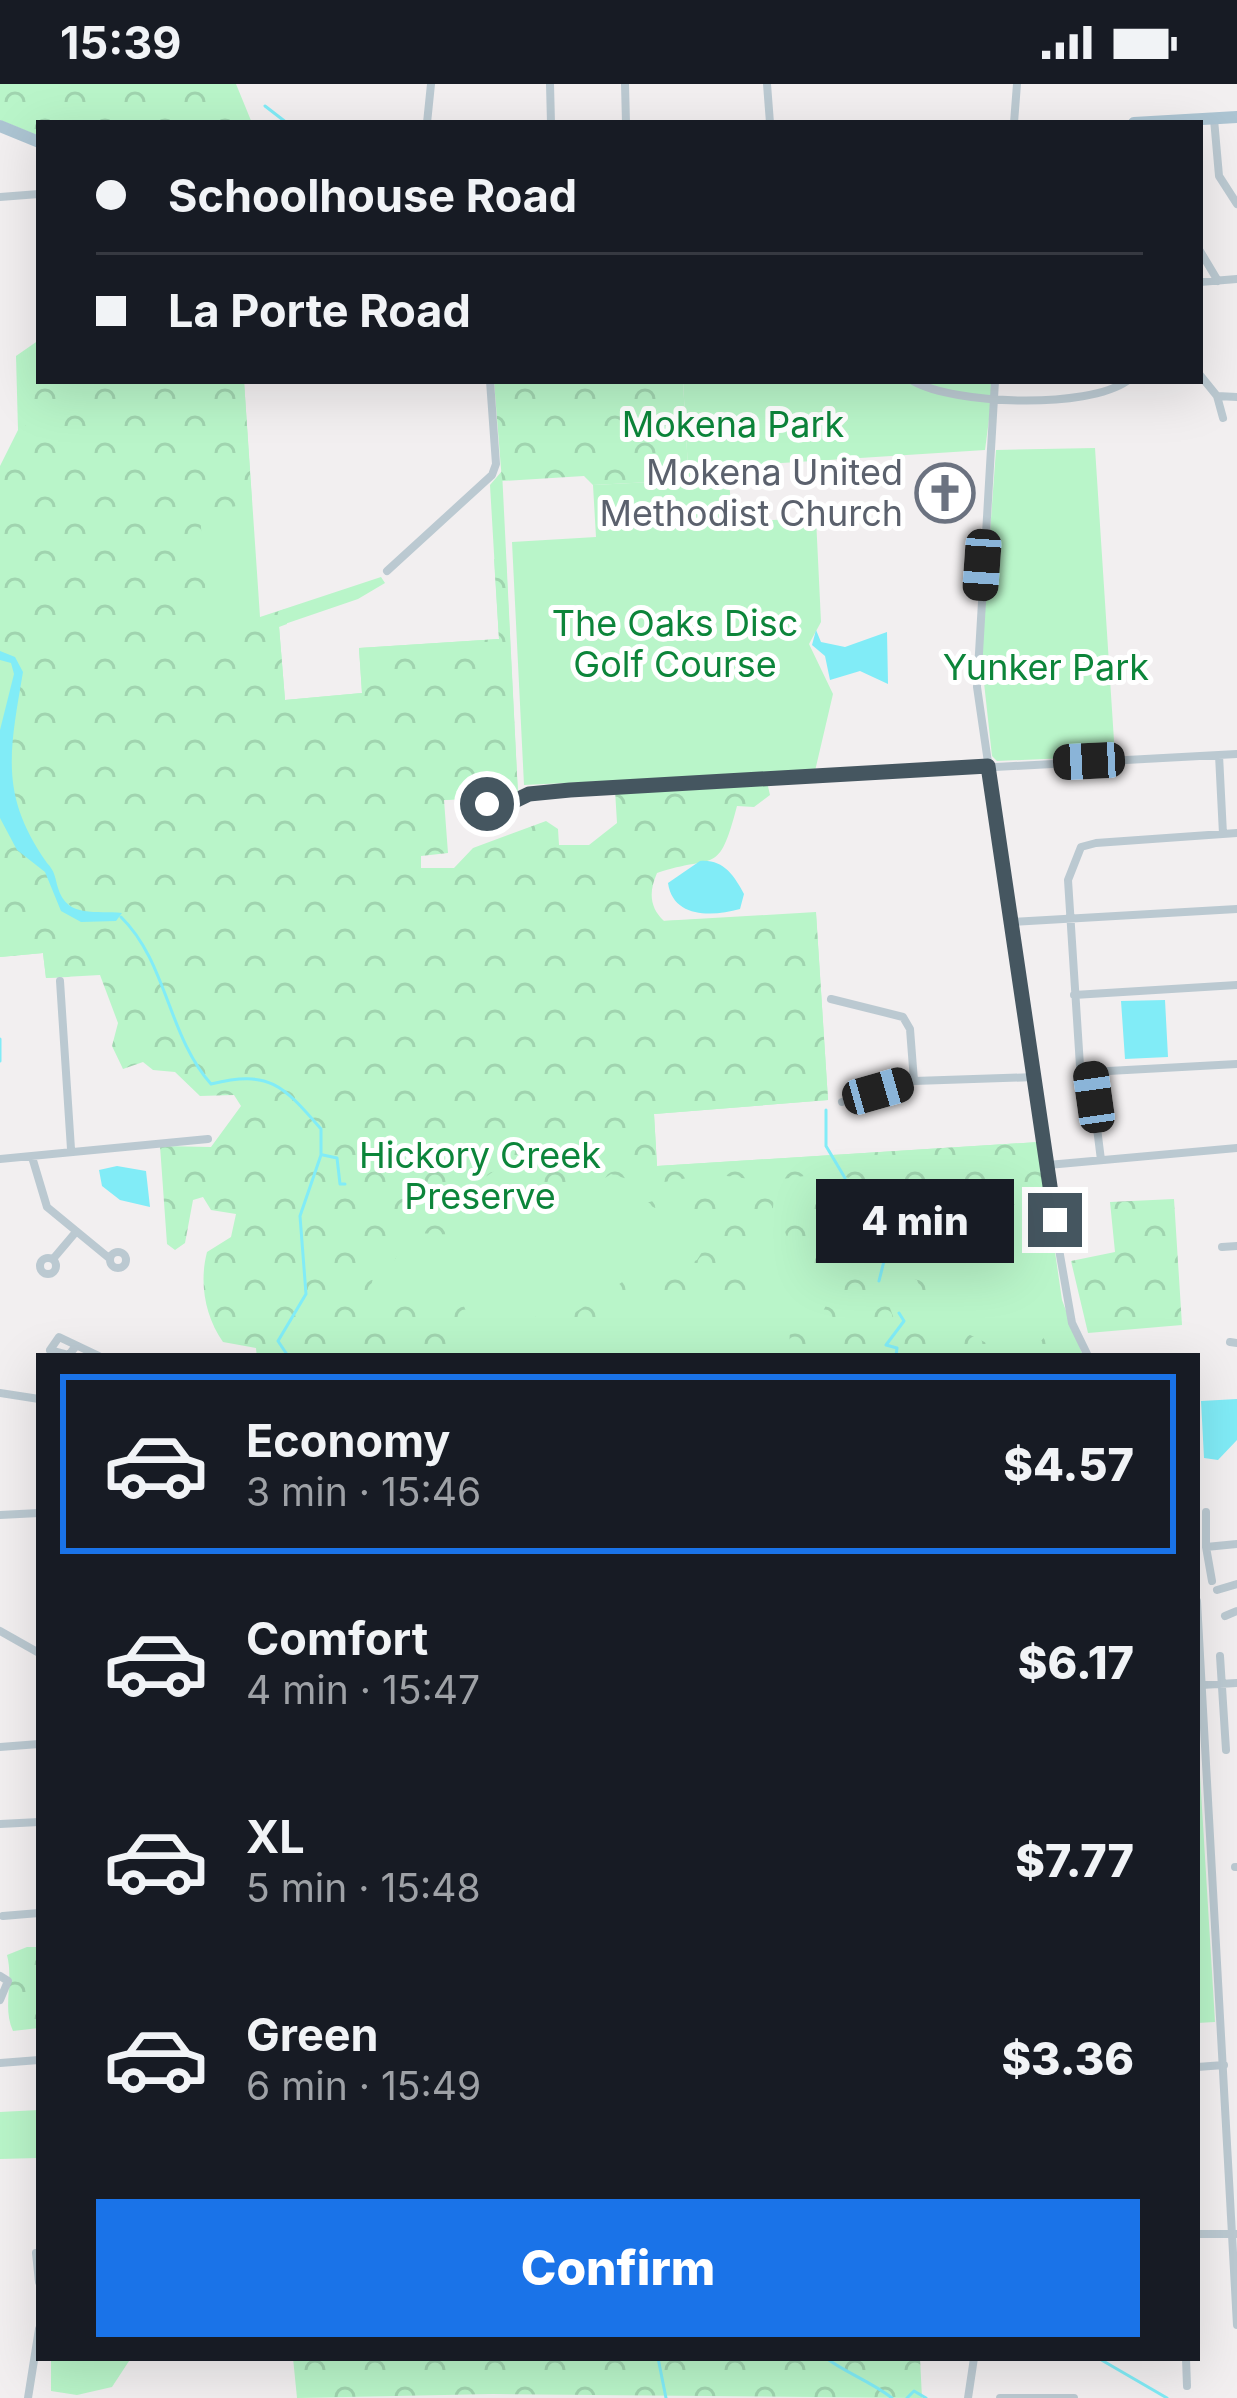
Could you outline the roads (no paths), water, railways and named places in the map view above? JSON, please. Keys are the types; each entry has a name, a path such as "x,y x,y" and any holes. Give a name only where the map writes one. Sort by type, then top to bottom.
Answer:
{"main road":[{"path":"1182,120 1237,117"},
{"path":"0,127 36,141"}],"street":[{"path":"428,120 431,84"},
{"path":"550,84 551,120"},
{"path":"625,84 626,120"},
{"path":"767,84 770,120"},
{"path":"1014,120 1017,84"},
{"path":"1214,118 1219,176 1237,204"},
{"path":"0,197 36,194"},
{"path":"1203,256 1218,280"},
{"path":"1203,281 1237,278"},
{"path":"1203,379 1216,395 1223,418"},
{"path":"387,571 492,475 490,384"},
{"path":"920,384 944,395 993,400 1102,392 1120,384"},
{"path":"995,384 976,645 988,766 1072,1323 1087,1353"},
{"path":"1216,395 1237,397"},
{"path":"496,810 529,794 1237,754"},
{"path":"1219,755 1223,834"},
{"path":"1237,833 1081,847 1068,880 1080,1066 1090,1072 1237,1064"},
{"path":"1012,922 1237,909"},
{"path":"60,981 71,1149"},
{"path":"1074,994 1237,985"},
{"path":"831,999 904,1017 910,1029 914,1081"},
{"path":"1090,1072 1101,1160"},
{"path":"842,1102 914,1081 1035,1077"},
{"path":"0,1159 208,1138"},
{"path":"1048,1165 1237,1148"},
{"path":"32,1157 41,1198 109,1258"},
{"path":"53,1259 76,1233"},
{"path":"1222,1247 1237,1246"},
{"path":"75,1347 85,1346 96,1353"},
{"path":"0,1393 36,1399"},
{"path":"1206,1512 1206,1547 1215,1586 1237,1583"},
{"path":"0,1515 36,1513"},
{"path":"1206,1547 1237,1544"},
{"path":"1226,1616 1237,1611"},
{"path":"0,1630 36,1649"},
{"path":"1220,1656 1226,1750"},
{"path":"1200,1664 1237,2325"},
{"path":"1201,1685 1237,1683"},
{"path":"0,1747 36,1744"},
{"path":"0,1824 36,1822"},
{"path":"3,1916 36,1912"},
{"path":"0,1976 8,1981 0,2000"},
{"path":"0,2062 36,2060"},
{"path":"1200,2067 1224,2065"},
{"path":"1200,2234 1235,2234"},
{"path":"28,2398 36,2348"},
{"path":"968,2398 974,2361"},
{"path":"1186,2361 1186,2386"},
{"path":"1000,2398 1074,2398"}],"water":[{"path":"816,630 821,642 845,647 887,632 888,684 860,671 830,680 825,656 812,645"},
{"path":"0,651 15,657 23,672 12,751 21,816 68,905 122,913 116,921 81,922 61,911 45,872 17,850 0,818 0,730 14,674 11,663 0,660"},
{"path":"700,861 715,863 732,875 744,894 740,909 706,914 677,903 668,883"},
{"path":"1165,1000 1168,1057 1125,1059 1121,1001"},
{"path":"117,1166 146,1171 150,1207 120,1200 102,1186 99,1170"},
{"path":"1237,1399 1237,1440 1218,1460 1204,1458 1201,1401"}],"waterway":[{"path":"265,106 283,120"},
{"path":"121,917 148,955 185,1044 211,1084 247,1079 273,1084 321,1129 321,1155 300,1216 306,1294 278,1341 286,1353"},
{"path":"0,1039 0,1061"},
{"path":"826,1110 826,1146 845,1178"},
{"path":"323,1155 337,1158 340,1184 345,1184"},
{"path":"847,1187 855,1235 865,1239 863,1249 884,1261 879,1281"},
{"path":"896,1353 897,1348 886,1345 904,1321 899,1313"},
{"path":"659,2361 666,2398"},
{"path":"831,2361 892,2398"},
{"path":"1103,2361 1167,2398"},
{"path":"907,2398 914,2391 926,2398"}],"place":[{"name":"Mokena United Methodist Church","path":"945,493"}],"park label":[{"name":"Mokena Park","path":"733,424"},
{"name":"The Oaks Disc Golf Course","path":"675,644"},
{"name":"Yunker Park","path":"1046,667"},
{"name":"Hickory Creek Preserve","path":"480,1176"}]}
